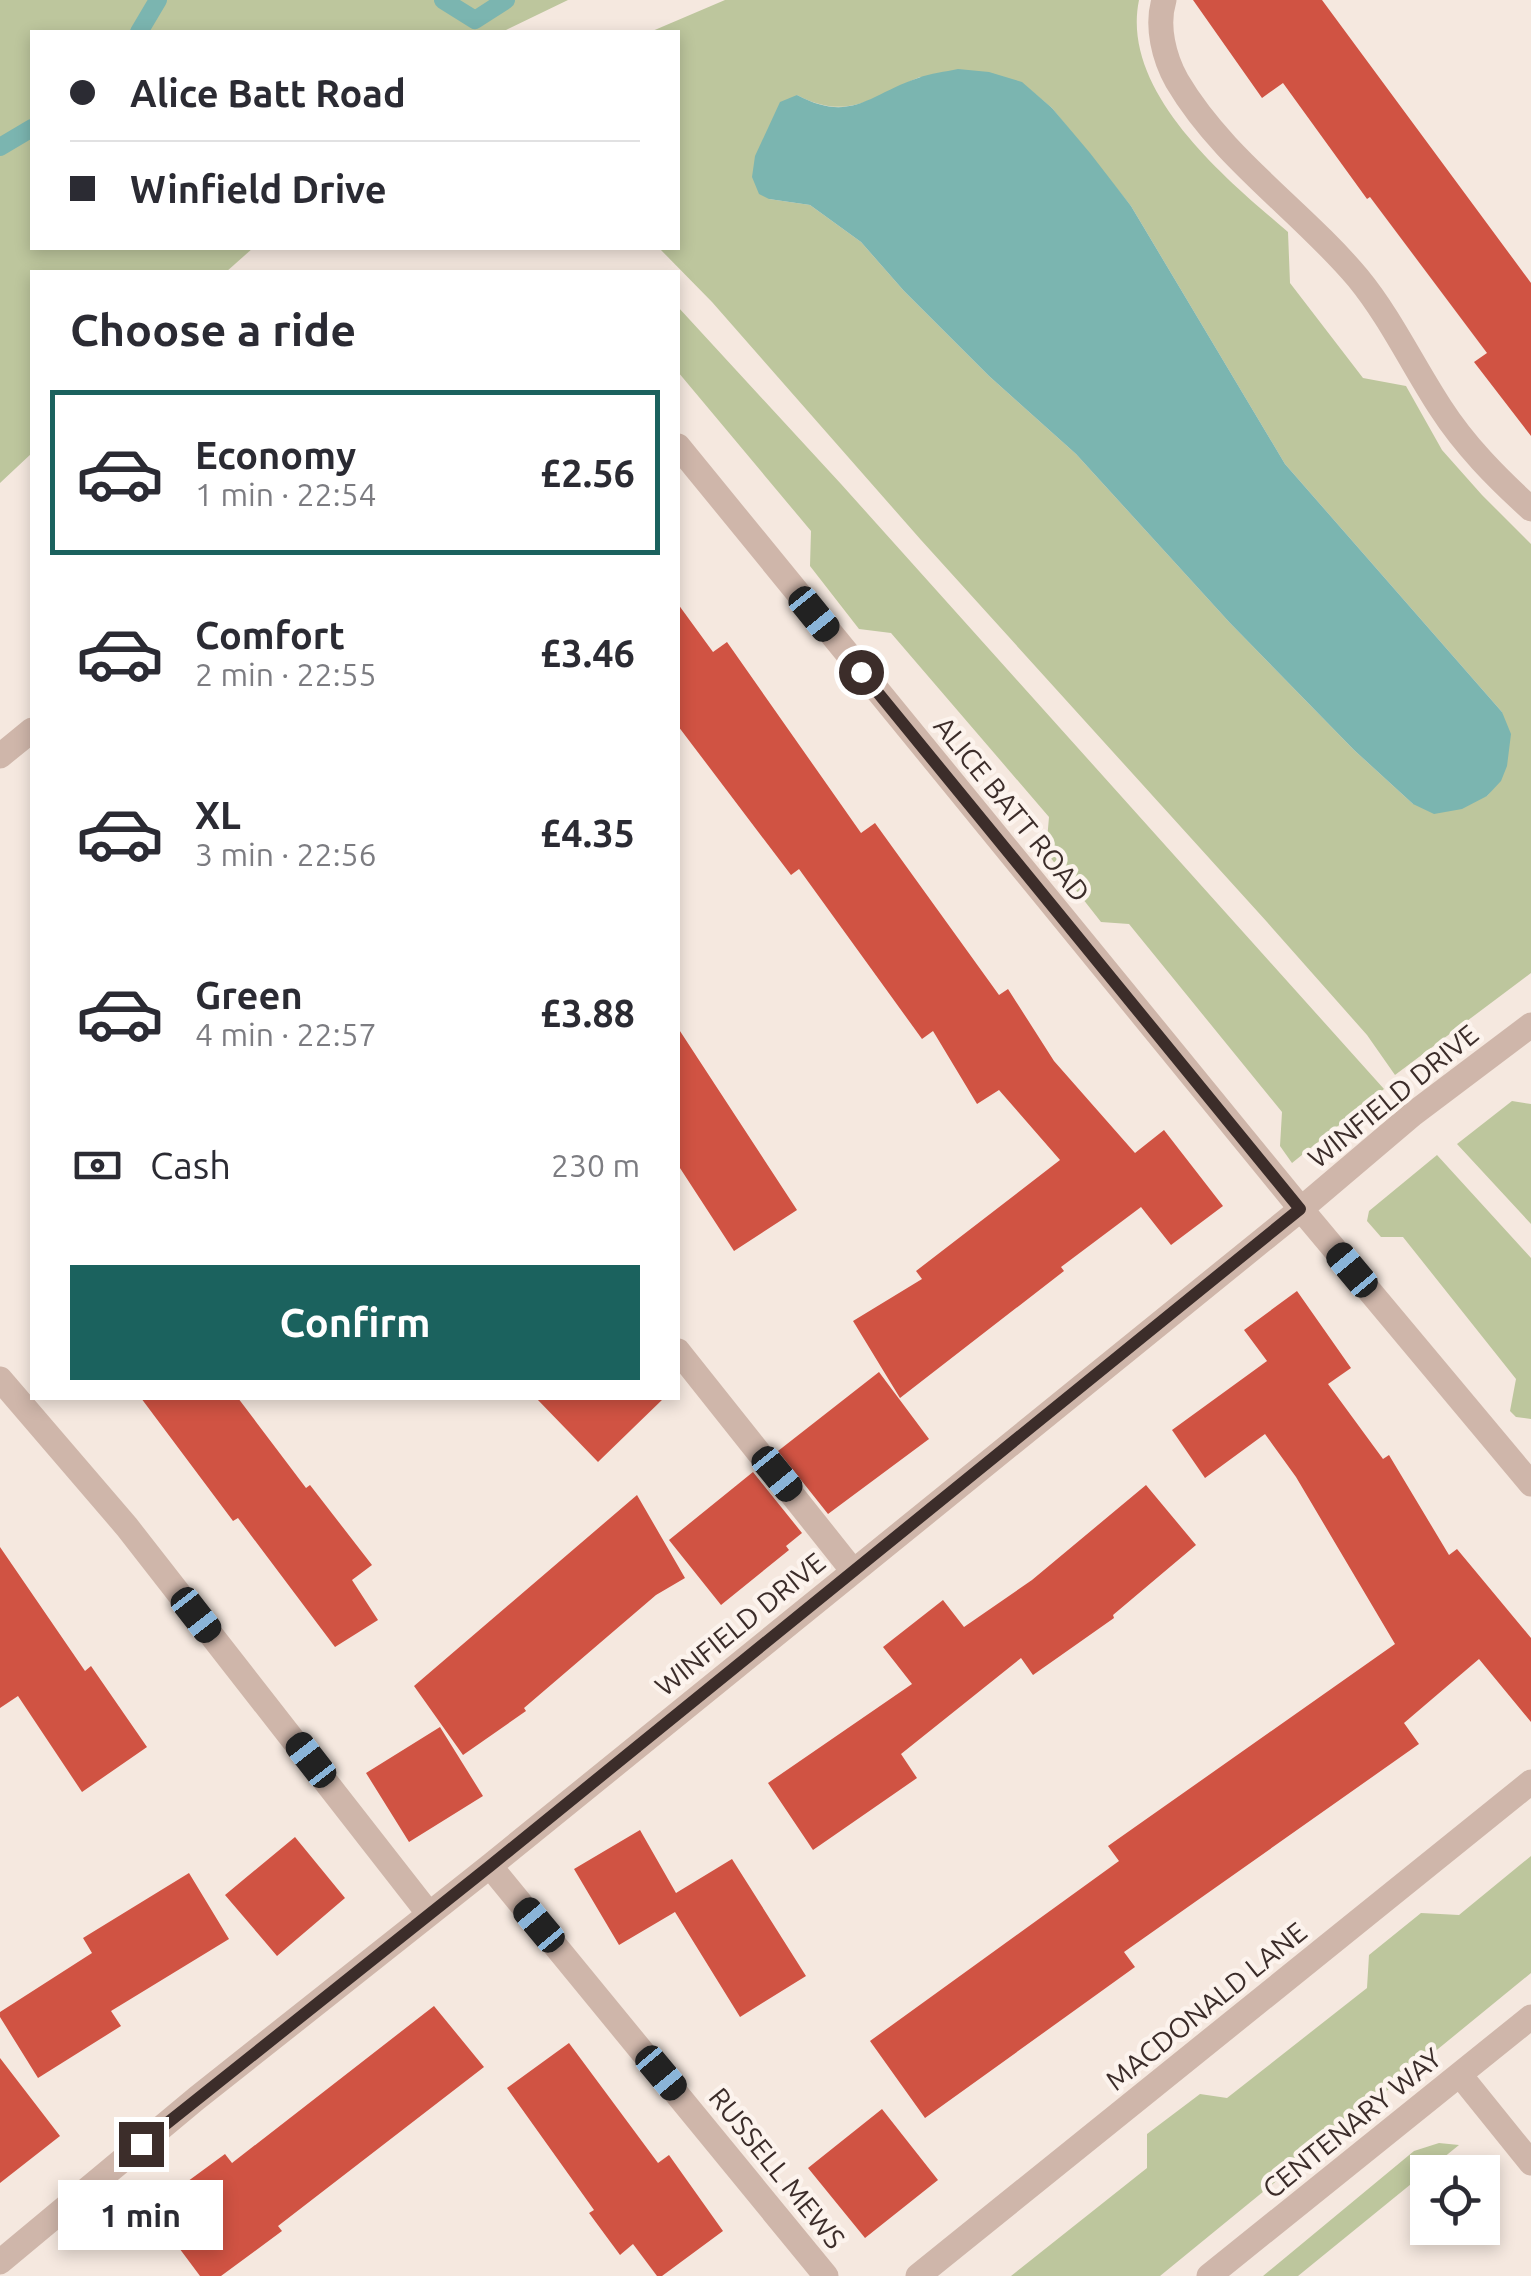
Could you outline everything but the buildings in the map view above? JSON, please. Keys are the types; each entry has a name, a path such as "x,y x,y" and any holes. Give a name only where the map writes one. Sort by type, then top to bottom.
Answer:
{"street":[{"path":"1164,0 1161,30 1166,53 1175,78 1197,110 1232,152 1359,279 1469,446 1531,509"},
{"name":"ALICE BATT ROAD","path":"680,448 1300,1209"},
{"path":"0,756 30,732"},
{"name":"WINFIELD DRIVE","path":"7,2276 0,2262 197,2098 490,1866 1413,1114 1531,1025"},
{"path":"1300,1209 1531,1484"},
{"path":"680,1354 853,1571"},
{"path":"0,1379 127,1527 429,1914"},
{"name":"MACDONALD LANE","path":"918,2276 1531,1782"},
{"name":"RUSSELL MEWS","path":"490,1866 826,2276"},
{"name":"CENTENARY WAY","path":"1209,2276 1531,2017"},
{"path":"1460,2075 1531,2163"}],"green space":[{"path":"0,0 568,0 506,30 30,30 30,250 251,250 228,270 30,270 30,455 0,483"},
{"path":"725,0 1139,0 1137,34 1146,68 1161,100 1209,160 1288,232 1290,283 1363,378 1406,386 1442,450 1531,544 1531,973 1395,1075 1367,1035 712,302 661,250 680,250 680,30 655,30","holes":["920,77 1022,83 1052,108 1131,206 1285,464 1502,712 1504,766 1487,796 1413,804 1354,750 1230,623 1076,454 989,376 861,242 810,205 769,199 797,95 831,106 860,104"]},
{"path":"680,309 1384,1089 1292,1163 1280,1146 1282,1112 1129,924 1101,922 1046,852 1049,817 891,633 859,629 810,566 811,531 680,374"},
{"path":"1512,1101 1531,1104 1531,1224 1457,1144"},
{"path":"1437,1155 1531,1258 1531,1419 1516,1417 1510,1411 1516,1379 1403,1237 1381,1237 1367,1221 1369,1211"},
{"path":"1531,1856 1531,1973 1160,2276 1011,2276 1147,2168 1147,2134 1200,2094 1227,2098 1367,1988 1369,1955 1421,1913 1459,1915"},
{"path":"1439,2143 1459,2145 1447,2155 1410,2155 1410,2185 1298,2276 1263,2276 1414,2151"}],"water":[{"path":"958,69 989,72 1022,82 1052,108 1131,206 1285,464 1502,712 1511,734 1507,766 1501,781 1487,796 1462,809 1434,814 1413,804 1354,750 1230,623 1076,454 989,376 861,242 810,205 759,194 752,177 755,156 780,102 797,95 832,107 846,107 923,76"}],"waterway":[{"path":"140,30 158,0"},
{"path":"443,0 475,20 506,0"},
{"path":"0,147 30,129"}],"route":[{"path":"141,2144 1300,1209 861,672"}]}
